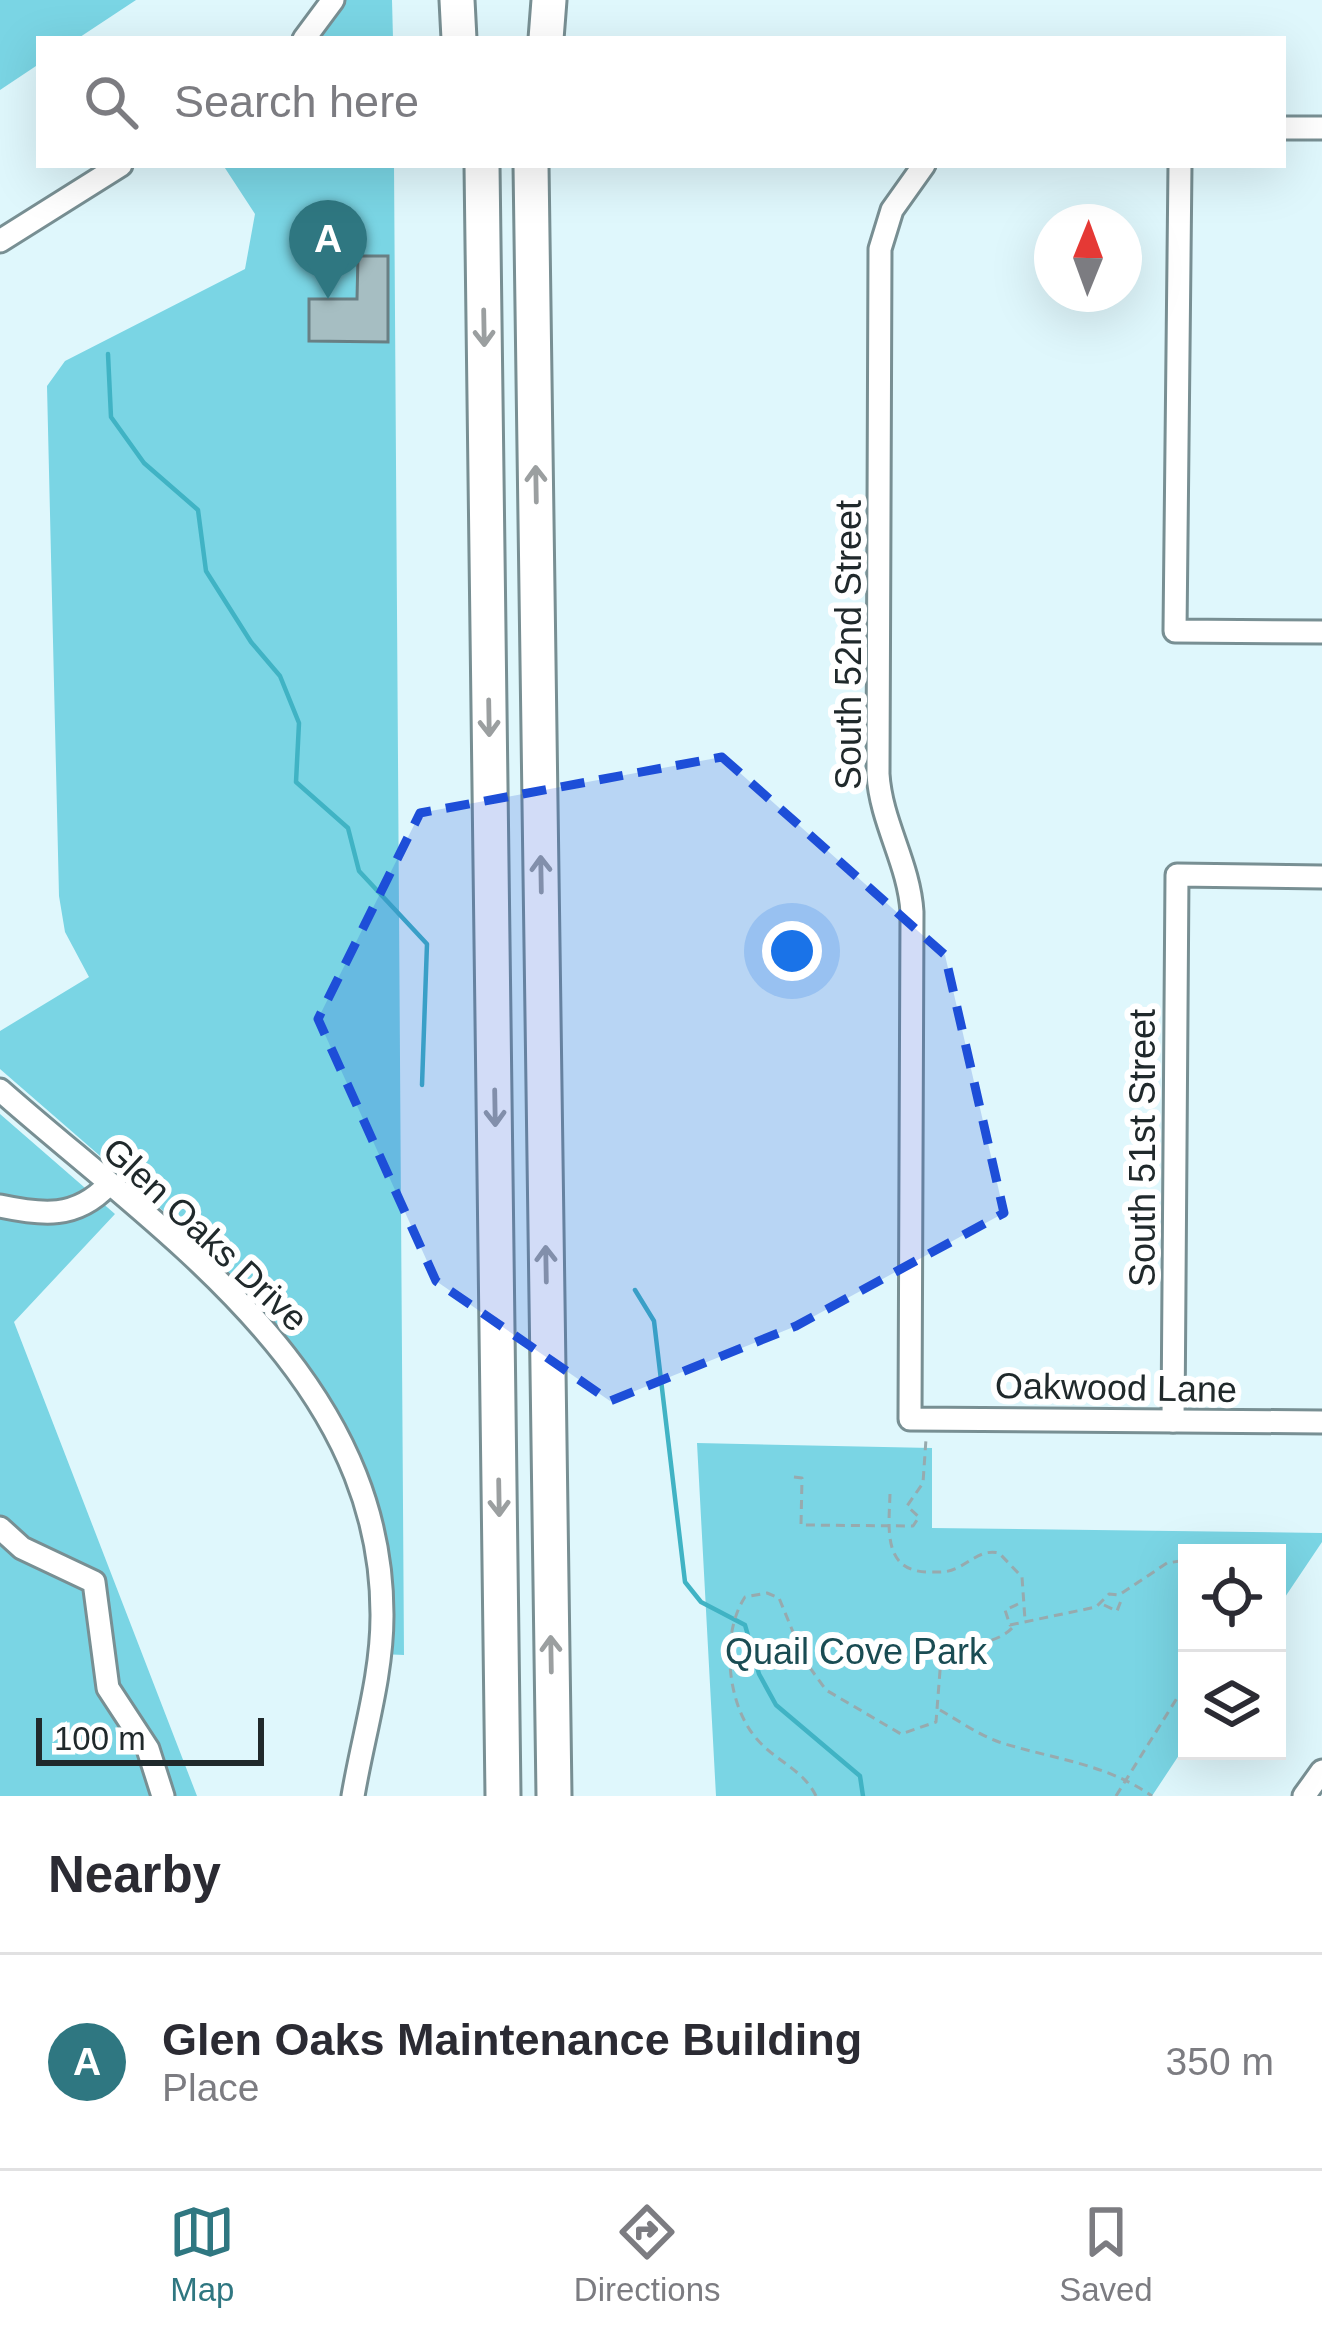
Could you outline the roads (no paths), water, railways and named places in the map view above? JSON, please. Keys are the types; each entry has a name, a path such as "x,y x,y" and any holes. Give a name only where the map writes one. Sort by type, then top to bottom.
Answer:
{"highway":[{"path":"457,0 459,36"},
{"path":"480,0 480,36"},
{"path":"530,0 530,36"},
{"path":"546,36 550,0"},
{"path":"473,168 482,211"},
{"path":"482,168 502,1796"},
{"path":"533,168 554,1796"}],"street":[{"path":"306,36 333,0"},
{"path":"1286,128 1322,128"},
{"path":"0,241 116,168"},
{"name":"South 52nd Street","path":"918,1425 912,912 903,860 885,819 878,774 880,249 892,210 922,168"},
{"path":"1180,168 1175,631 1322,632"},
{"name":"South 51st Street","path":"1173,1421 1177,875 1322,877"},
{"name":"Glen Oaks Drive","path":"0,1090 253,1315 309,1384 352,1462 376,1532 382,1622 353,1796"},
{"path":"0,1206 34,1214 68,1211 108,1186"},
{"name":"Oakwood Lane","path":"918,1425 1322,1422"},
{"path":"0,1528 22,1548 94,1582 108,1688 148,1749 163,1796"}],"waterway":[{"path":"108,354 111,417 144,463 198,510 206,571 251,642 280,676 299,723 296,782 348,828 359,871 427,944 422,1085"},
{"path":"635,1290 654,1321 685,1582 701,1602 745,1625 759,1674 776,1705 860,1776 863,1796"}],"place":[{"name":"Glen Oaks Maintenance Building","path":"328,299"}],"park label":[{"name":"Quail Cove Park","path":"856,1651"}]}
